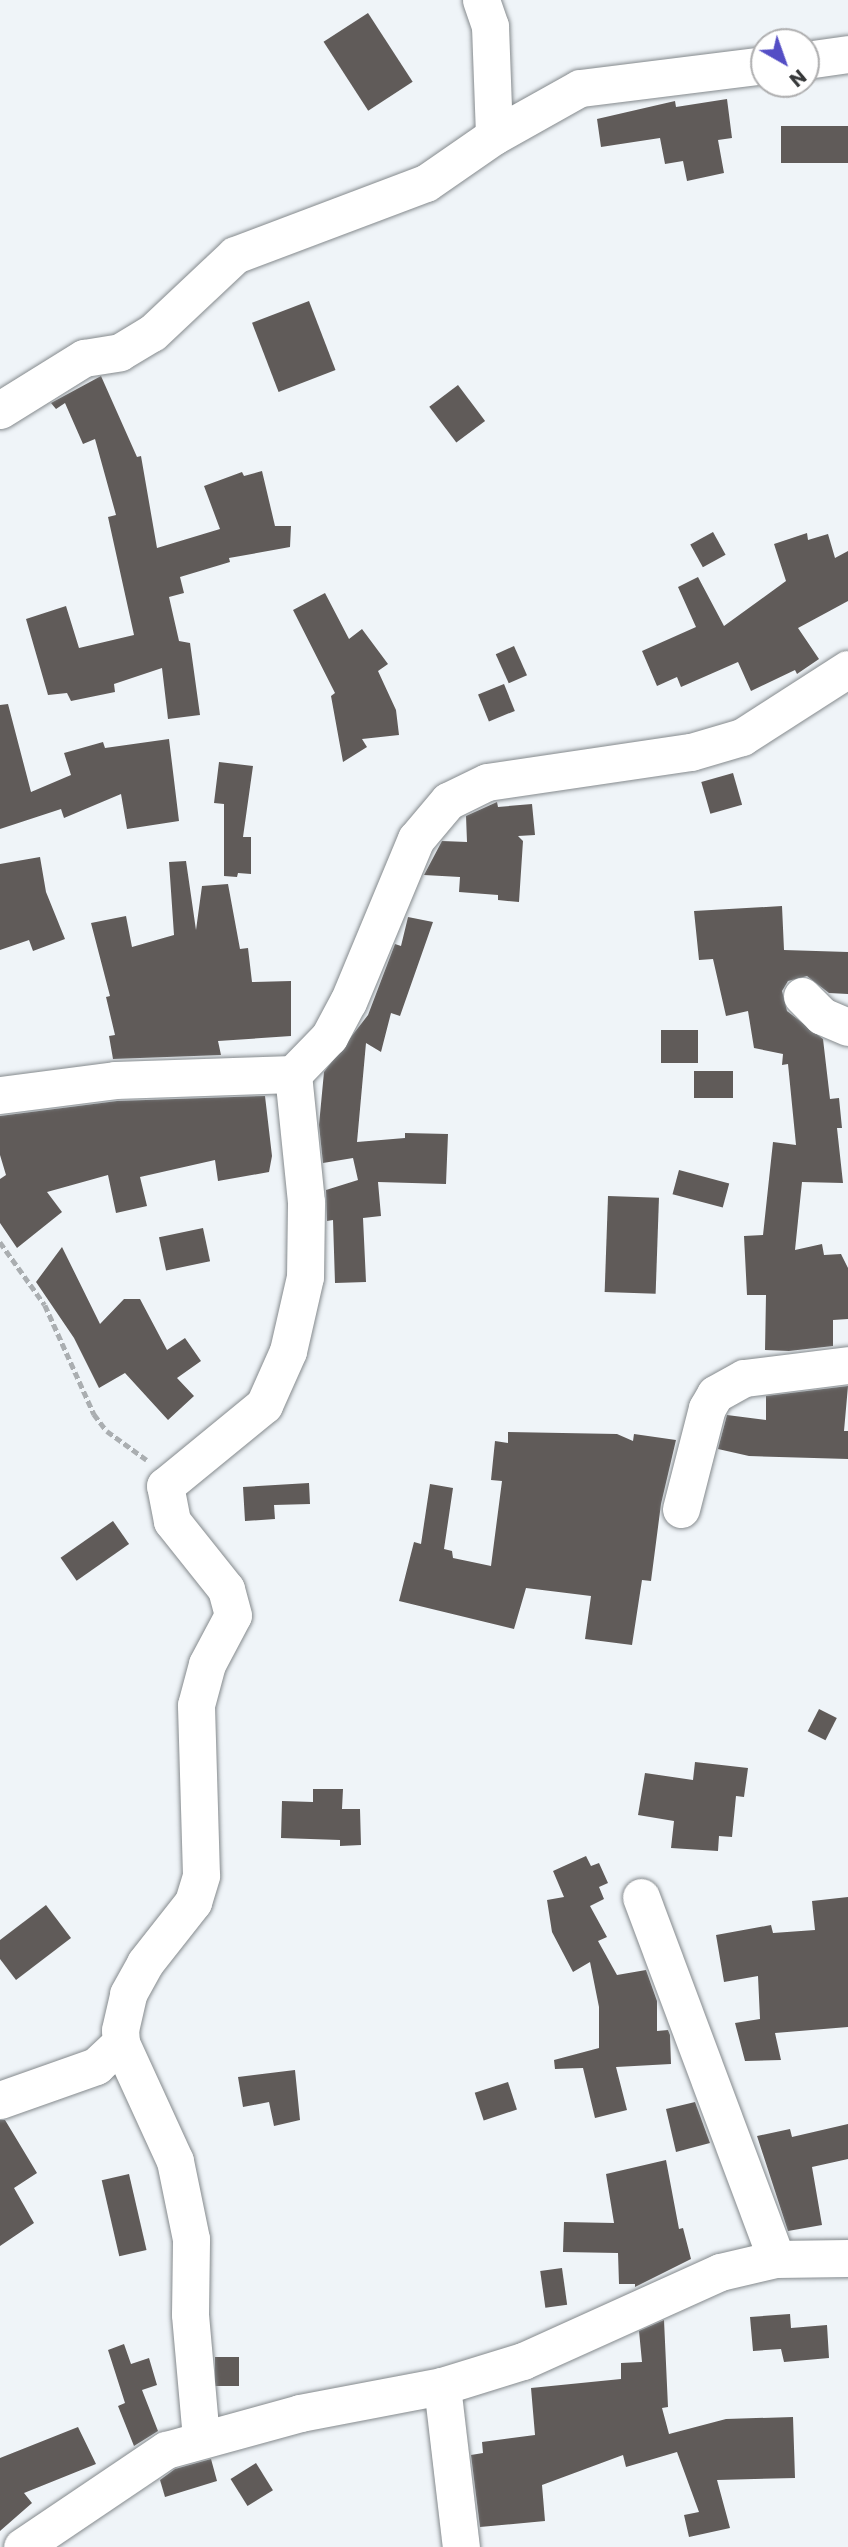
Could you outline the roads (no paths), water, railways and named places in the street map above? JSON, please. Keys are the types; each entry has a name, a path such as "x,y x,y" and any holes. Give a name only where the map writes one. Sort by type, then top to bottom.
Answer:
{"street":[{"path":"481,0 490,26 494,136"},
{"path":"820,58 848,54"},
{"path":"0,410 84,358 120,352 152,334 235,255 356,213 426,183 494,136 580,88 750,67"},
{"path":"0,1095 116,1080 293,1074 313,1058 348,1002 416,839 448,801 487,782 691,752 742,737 848,669"},
{"path":"802,996 822,1016 848,1027"},
{"path":"0,2100 108,2055 128,1994 145,1963 192,1902 201,1875 196,1705 207,1664 233,1615 220,1580 172,1521 164,1486 264,1405 288,1351 305,1277 306,1202 293,1074"},
{"path":"681,1509 706,1408 715,1394 744,1378 848,1365"},
{"path":"641,1897 776,2259"},
{"path":"108,2055 138,2080 175,2161 191,2239 190,2314 201,2438"},
{"path":"22,2547 166,2450 201,2438 300,2413 442,2386 523,2361 720,2272 776,2259 848,2258"},
{"path":"442,2386 461,2547"}]}
